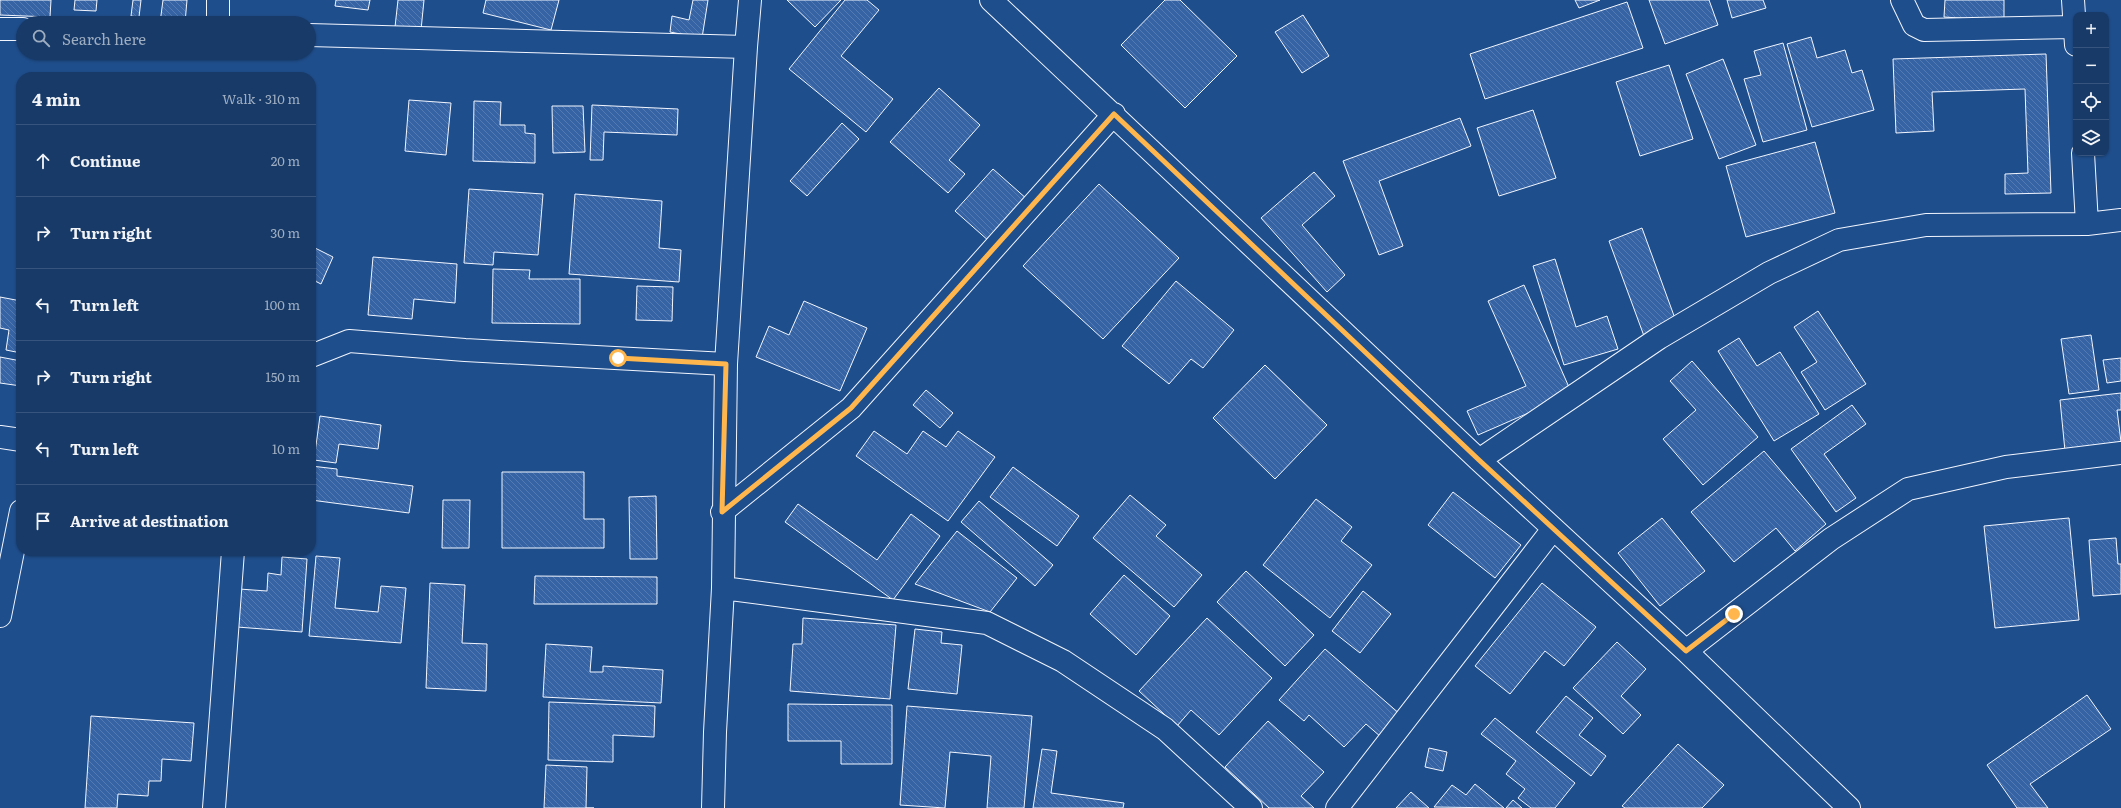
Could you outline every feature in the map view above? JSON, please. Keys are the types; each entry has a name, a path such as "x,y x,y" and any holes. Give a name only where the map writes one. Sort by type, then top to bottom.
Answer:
{"street":[{"path":"218,0 218,16"},
{"path":"713,808 715,732 723,588 722,512 726,364 750,0"},
{"path":"1902,0 1914,25 1924,30 2073,36"},
{"path":"2073,0 2074,12"},
{"path":"999,2 1114,114 1479,460 1686,651 1849,808"},
{"path":"0,29 16,29"},
{"path":"316,35 746,47"},
{"path":"722,512 851,408 1114,114"},
{"path":"2083,156 2087,224"},
{"path":"1479,460 1659,338 1769,272 1839,240 1926,224 2087,224 2121,220"},
{"path":"316,354 349,341 473,350 726,364"},
{"path":"0,437 16,439"},
{"path":"1686,651 1831,539 1908,489 2006,467 2121,452"},
{"path":"1337,808 1553,529"},
{"path":"0,616 16,536"},
{"path":"214,808 233,556"},
{"path":"723,588 988,623 1063,661 1165,729 1251,808"}],"building":[{"path":"0,0 51,0 50,16 0,15"},
{"path":"75,0 97,0 96,11 74,10"},
{"path":"133,0 141,0 139,16 131,16"},
{"path":"163,0 187,0 186,16 161,16"},
{"path":"336,0 370,0 368,10 335,6"},
{"path":"398,0 424,0 421,30 395,27"},
{"path":"486,0 559,0 551,30 483,13"},
{"path":"693,0 708,0 702,38 670,32 672,16 689,20"},
{"path":"787,0 841,0 815,27"},
{"path":"845,0 867,0 879,10 841,56 893,99 866,132 789,69"},
{"path":"1165,0 1180,0 1237,56 1185,108 1121,45"},
{"path":"1575,0 1600,0 1579,8"},
{"path":"1649,0 1709,0 1718,25 1665,44"},
{"path":"1727,0 1763,0 1766,8 1732,18"},
{"path":"1945,0 2004,0 2004,21 1944,17"},
{"path":"1627,2 1643,48 1485,99 1470,54"},
{"path":"1303,15 1329,56 1302,73 1275,32"},
{"path":"1811,37 1817,58 1845,50 1852,73 1862,70 1874,110 1812,127 1787,44"},
{"path":"1783,43 1807,130 1763,142 1744,79 1761,75 1754,51"},
{"path":"2046,54 2051,193 2005,194 2005,174 2028,173 2025,89 1932,92 1934,131 1896,133 1893,59"},
{"path":"1723,59 1756,145 1719,159 1686,74"},
{"path":"1669,65 1693,139 1640,156 1616,82"},
{"path":"939,88 980,125 949,160 965,174 948,193 890,142"},
{"path":"409,100 451,103 446,155 405,151"},
{"path":"474,101 501,102 500,125 525,125 525,133 535,134 535,163 473,161"},
{"path":"592,105 678,109 677,135 604,132 603,160 590,160"},
{"path":"552,106 583,106 585,152 553,153"},
{"path":"1533,110 1556,178 1499,196 1477,128"},
{"path":"1460,118 1471,146 1379,181 1403,246 1379,255 1343,161"},
{"path":"842,123 859,139 807,196 790,181"},
{"path":"1815,142 1835,213 1746,237 1726,166"},
{"path":"993,169 1028,200 990,242 955,211"},
{"path":"1314,172 1335,196 1302,225 1345,275 1327,292 1261,218"},
{"path":"1099,184 1179,258 1103,339 1023,266"},
{"path":"469,189 543,194 538,255 494,252 493,265 464,263"},
{"path":"575,194 662,201 659,248 681,250 679,282 569,274"},
{"path":"1642,228 1677,324 1644,336 1609,241"},
{"path":"316,248 333,257 321,284 316,282"},
{"path":"373,257 457,264 455,303 414,299 412,319 368,315"},
{"path":"1555,259 1576,327 1607,316 1618,349 1564,365 1533,266"},
{"path":"493,269 530,270 529,279 580,279 580,324 492,323"},
{"path":"1176,281 1234,330 1203,368 1191,359 1169,384 1122,346"},
{"path":"1524,285 1572,394 1478,435 1467,411 1526,386 1488,301"},
{"path":"637,286 673,287 672,321 636,320"},
{"path":"0,297 16,300 16,352 6,350 9,330 0,328"},
{"path":"804,301 867,328 840,391 756,357 769,326 789,335"},
{"path":"1818,311 1866,384 1825,410 1801,372 1817,362 1794,327"},
{"path":"2091,335 2099,390 2069,394 2061,339"},
{"path":"1739,338 1757,366 1780,352 1819,414 1774,441 1718,351"},
{"path":"0,357 16,360 16,385 0,383"},
{"path":"2121,358 2121,381 2107,383 2103,360"},
{"path":"1692,361 1758,437 1703,485 1663,439 1696,410 1670,381"},
{"path":"1265,365 1327,425 1275,479 1213,418"},
{"path":"926,390 953,413 940,428 913,405"},
{"path":"2121,393 2121,410 2117,410 2121,442 2065,451 2060,400"},
{"path":"1852,405 1866,424 1824,454 1856,498 1836,512 1791,449"},
{"path":"320,416 381,425 378,449 339,444 336,463 316,460 316,445"},
{"path":"874,431 907,454 923,431 946,447 958,431 995,457 948,521 856,456"},
{"path":"1764,451 1826,524 1795,551 1776,528 1734,562 1691,512"},
{"path":"316,467 337,469 337,476 413,486 409,513 316,501"},
{"path":"1013,467 1079,516 1057,546 990,497"},
{"path":"502,472 584,472 584,519 604,519 604,548 502,548"},
{"path":"1453,492 1521,545 1495,578 1428,525"},
{"path":"1130,495 1166,525 1156,536 1202,575 1174,607 1093,538"},
{"path":"656,496 657,559 630,559 629,497"},
{"path":"1316,499 1352,527 1341,541 1372,565 1330,618 1263,565"},
{"path":"443,500 470,500 469,548 442,548"},
{"path":"979,501 1053,565 1035,586 961,522"},
{"path":"798,504 877,560 911,514 940,536 893,600 785,522"},
{"path":"1662,518 1705,571 1660,606 1618,553"},
{"path":"2069,518 2079,620 1995,628 1984,526"},
{"path":"957,531 1017,578 990,612 915,584"},
{"path":"2116,538 2118,564 2121,564 2121,594 2093,596 2089,540"},
{"path":"316,556 340,558 335,608 378,612 381,586 406,588 401,643 309,636"},
{"path":"282,557 307,559 302,632 237,627 239,589 267,591 268,573 281,575"},
{"path":"1246,571 1314,635 1285,666 1217,602"},
{"path":"1124,575 1170,616 1136,655 1090,614"},
{"path":"535,576 657,577 657,604 534,604"},
{"path":"430,583 465,585 462,643 487,644 486,691 426,688"},
{"path":"1542,583 1596,627 1564,666 1545,651 1510,694 1475,666"},
{"path":"1363,591 1391,614 1360,653 1332,631"},
{"path":"803,618 896,625 890,699 790,691 793,644 802,644"},
{"path":"1207,618 1272,678 1219,735 1191,710 1177,726 1139,691"},
{"path":"915,629 942,632 941,643 962,645 957,694 908,689"},
{"path":"1617,642 1646,669 1621,696 1641,715 1623,734 1573,688"},
{"path":"546,644 592,647 590,672 603,672 603,666 663,670 661,703 543,697"},
{"path":"1325,649 1401,715 1381,737 1366,724 1344,747 1309,715 1304,721 1279,700"},
{"path":"2087,695 2111,729 2030,784 2048,808 2017,808 1987,765"},
{"path":"1566,696 1593,718 1579,735 1606,756 1591,776 1536,732"},
{"path":"549,702 655,706 654,737 613,735 613,762 548,760"},
{"path":"788,704 892,705 892,764 841,764 841,741 788,741"},
{"path":"907,706 1032,716 1024,808 987,808 991,756 950,752 945,808 900,805"},
{"path":"91,716 194,723 191,761 162,759 161,781 149,781 148,796 118,794 117,808 85,808"},
{"path":"1495,718 1575,783 1555,808 1531,808 1518,798 1525,789 1506,774 1516,761 1481,734"},
{"path":"1268,721 1324,772 1301,796 1314,808 1269,808 1225,767"},
{"path":"1678,744 1724,785 1702,808 1625,808 1622,806"},
{"path":"1429,748 1447,752 1443,771 1425,767"},
{"path":"1042,749 1057,751 1051,793 1124,803 1123,808 1033,808"},
{"path":"546,765 587,767 586,808 544,808"},
{"path":"1475,784 1504,808 1434,807 1452,785 1466,795"},
{"path":"1411,792 1429,808 1396,808"},
{"path":"1513,800 1522,808 1506,808"}],"route":[{"path":"618,358 726,364 722,512 851,408 1114,114 1479,460 1686,651 1734,614"}]}
